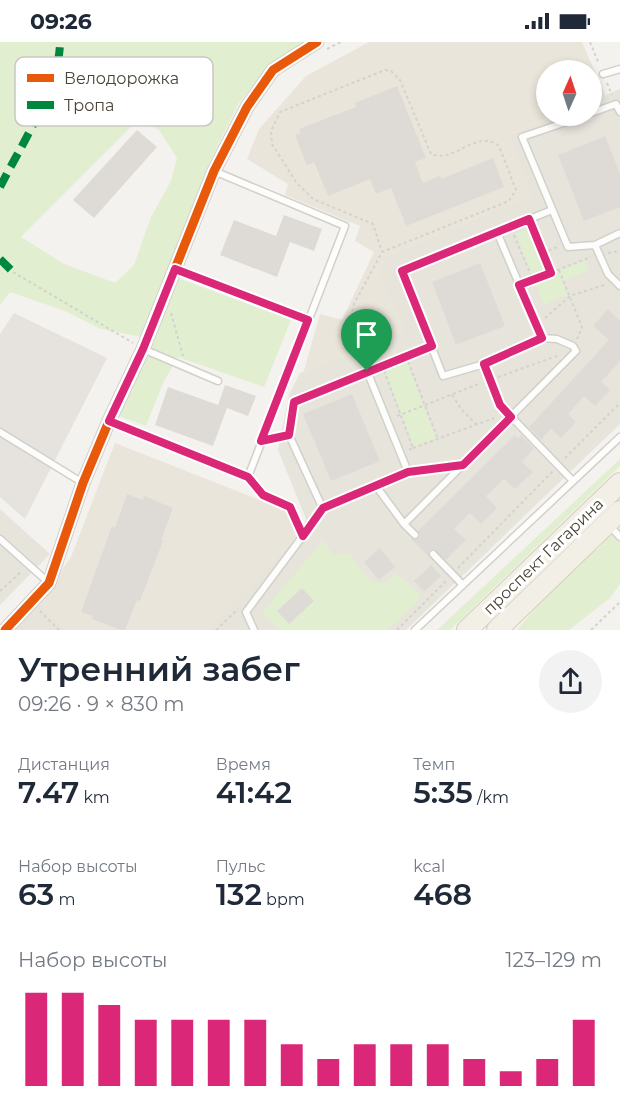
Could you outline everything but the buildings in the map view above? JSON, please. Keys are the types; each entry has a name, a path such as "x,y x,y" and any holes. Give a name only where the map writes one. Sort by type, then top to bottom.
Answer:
{"main road":[{"name":"проспект Гагарина","path":"467,630 620,483"},
{"name":"проспект Гагарина","path":"497,630 616,524"}],"street":[{"path":"5,630 49,583 83,483 143,349 214,171 247,107 273,70 318,48"}],"lane":[{"path":"603,75 620,69"},
{"path":"602,109 618,103 620,112"},
{"path":"554,126 522,137 568,247 595,245 620,233"},
{"path":"109,421 248,477 345,226 214,171"},
{"path":"404,524 463,465 508,414 576,351 573,346 557,339 542,338 484,364 443,376 402,271 552,210"},
{"path":"497,232 542,338"},
{"path":"595,245 608,274 620,286"},
{"path":"175,269 308,320"},
{"path":"143,349 218,381"},
{"path":"484,364 500,405 573,481"},
{"path":"323,508 289,435 294,402 367,371 408,472"},
{"path":"0,432 83,483"},
{"path":"261,441 289,435"},
{"path":"415,630 620,437"},
{"path":"254,630 246,612 323,508 408,472 463,465"},
{"path":"376,486 415,535"},
{"path":"0,539 49,583"},
{"path":"433,554 463,585"}],"path":[{"path":"318,48 341,42"},
{"path":"382,252 377,229 368,220 313,199 303,191 272,144 271,138 276,118 280,112 385,70 391,71 400,80 431,154 442,157 481,141 495,143 500,146 516,190 509,201 382,252 354,304 351,315 352,330 367,371 432,346"},
{"path":"529,219 551,273"},
{"path":"511,227 533,280"},
{"path":"543,253 566,243"},
{"path":"519,285 599,254"},
{"path":"559,270 582,327 573,346"},
{"path":"14,272 143,349"},
{"path":"536,325 570,296 602,286 613,279"},
{"path":"171,313 186,364 184,368"},
{"path":"406,356 438,439"},
{"path":"382,365 413,448"},
{"path":"452,394 462,410 477,425"},
{"path":"397,630 620,403"},
{"path":"400,453 508,414"},
{"path":"248,477 263,495 290,507 303,536"},
{"path":"0,591 28,565"},
{"path":"591,630 620,602"},
{"path":"216,630 241,605"},
{"path":"37,608 59,630"}],"shaded area":[{"path":"369,42 582,42 590,60 536,60 536,124 508,135 533,196 386,256 379,272 404,331 303,374 320,314 342,320 374,252 355,241 360,226 285,195 288,184 247,159 259,129 306,76"},
{"path":"620,89 620,424 406,630 205,630 300,534 306,519 278,450 289,395 300,373 404,331 378,272 386,256 532,196 508,135 536,124 536,126 602,126 602,96"},
{"path":"14,313 107,358 25,519 0,497 0,334"},
{"path":"115,443 290,512 300,534 205,630 67,630 39,603 71,557"},
{"path":"0,509 50,554 0,605"},
{"path":"39,603 67,630 15,630"}],"green space":[{"path":"0,42 306,42 273,62 239,103 210,161 141,337 101,329 65,311 10,292 0,305","holes":["15,57 213,57 213,126 151,126 159,130 177,158 171,181 151,217 134,265 115,283 64,264 21,237 132,126 15,126"]},
{"path":"531,227 550,274 585,260 589,270 562,281 567,295 544,305 516,234"},
{"path":"178,278 291,320 264,387 178,357 163,383 146,426 119,416 153,344"},
{"path":"405,357 436,439 414,447 383,366"},
{"path":"620,459 620,466 450,630 437,630"},
{"path":"616,526 620,529 620,584 610,598 569,630 517,630 556,584 578,561 599,548"},
{"path":"323,540 333,555 350,553 372,582 387,583 394,574 404,578 421,597 388,630 279,630 262,613"}],"marked path":[{"path":"58,57 60,42"},
{"path":"0,187 33,126"},
{"path":"0,259 13,272"}],"cycle path":[{"path":"5,630 49,583 83,483 143,349 214,171 247,107 273,70 317,42"}],"route":[{"path":"529,219 551,273 519,285 542,338 484,364 500,405 511,417 463,465 408,472 323,508 303,536 293,510 263,495 248,477 109,421 143,349 175,269 308,320 261,441 289,435 294,402 367,371 432,346 402,271 529,219"}]}
